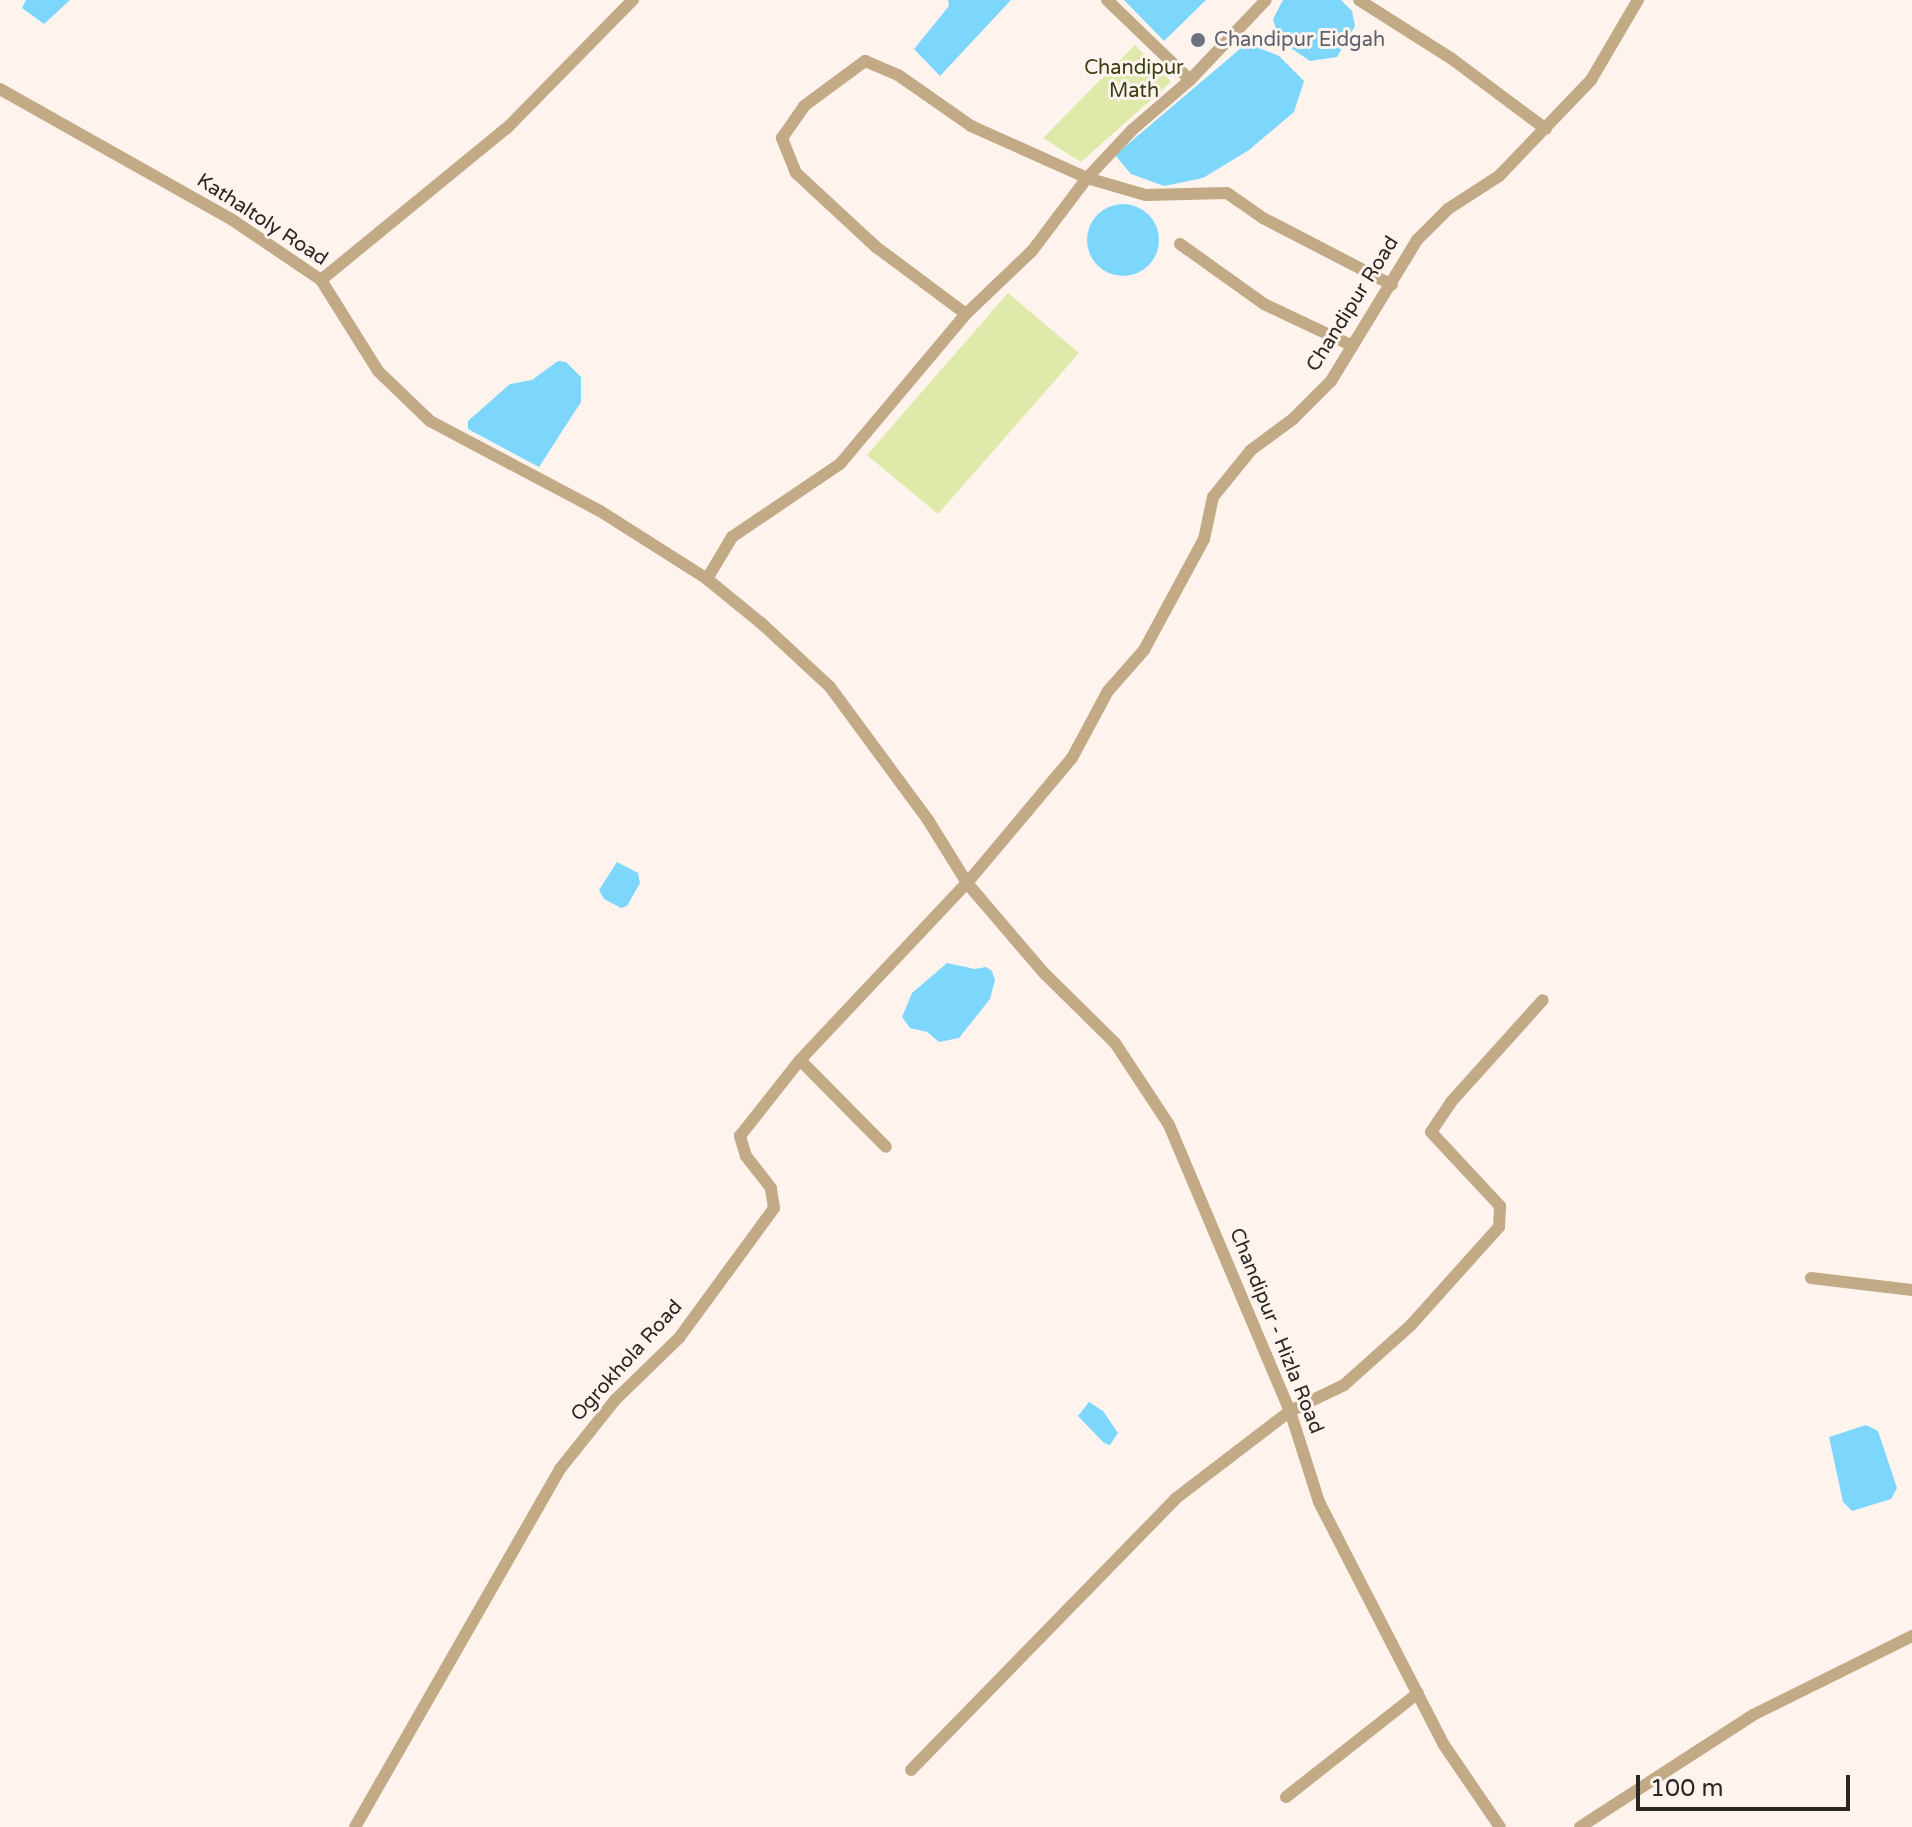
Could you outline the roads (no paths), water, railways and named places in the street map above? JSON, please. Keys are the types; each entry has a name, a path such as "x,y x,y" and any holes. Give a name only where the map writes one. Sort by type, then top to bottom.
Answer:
{"street":[{"path":"321,280 507,128 633,0"},
{"path":"1107,0 1190,80"},
{"path":"707,579 732,537 840,464 966,314 1032,251 1087,178 1132,130 1190,80 1266,0"},
{"path":"1359,0 1452,59 1546,129"},
{"name":"Chandipur Road","path":"967,883 1072,758 1108,691 1144,650 1204,539 1213,497 1251,450 1293,419 1331,381 1417,240 1448,209 1499,176 1591,80 1638,0"},
{"path":"966,314 876,247 796,173 782,138 804,106 865,61 898,75 971,126 1087,178 1146,195 1227,193 1263,218 1392,285"},
{"name":"Kathaltoly Road","path":"0,89 231,219 321,280 378,371 430,421 600,511 707,579 761,623 830,687 928,820 967,883"},
{"path":"1180,244 1264,304 1353,346"},
{"name":"Ogrokhola Road","path":"355,1827 560,1469 615,1400 679,1338 774,1208 771,1188 746,1156 740,1136 800,1060 967,883"},
{"name":"Chandipur - Hizla Road","path":"967,883 1043,972 1115,1043 1169,1125 1290,1411 1319,1502 1444,1745 1500,1827"},
{"path":"911,1770 1175,1499 1290,1411 1344,1385 1411,1325 1499,1227 1500,1206 1431,1132 1451,1102 1543,1000"},
{"path":"800,1060 886,1147"},
{"path":"1811,1278 1912,1290"},
{"path":"1580,1827 1753,1715 1912,1636"},
{"path":"1286,1797 1418,1693"}],"water":[{"path":"26,0 70,0 44,24 22,8"},
{"path":"948,0 1011,0 940,76 914,49 949,6"},
{"path":"1124,0 1206,0 1164,41"},
{"path":"1283,0 1341,0 1352,11 1355,26 1337,57 1310,61 1279,40 1273,19"},
{"path":"1247,43 1279,56 1304,81 1294,112 1249,150 1203,178 1164,186 1131,174 1115,155"},
{"path":"1130,204 1149,214 1157,226 1157,254 1149,266 1137,274 1116,276 1097,266 1089,254 1087,233 1097,214 1109,206"},
{"path":"558,361 566,362 581,377 581,402 539,467 468,429 468,421 510,384 532,380"},
{"path":"617,862 638,873 640,883 627,906 621,908 604,899 599,890"},
{"path":"947,963 975,969 986,967 992,971 995,980 990,999 959,1038 939,1042 927,1032 910,1028 902,1017 912,993"},
{"path":"1089,1402 1103,1411 1118,1433 1110,1445 1104,1443 1078,1416"},
{"path":"1866,1425 1878,1431 1897,1488 1891,1499 1852,1511 1843,1502 1829,1437"}],"place":[{"name":"Chandipur Eidgah","path":"1198,40"}],"park label":[{"name":"Chandipur Math","path":"1134,80"}]}
